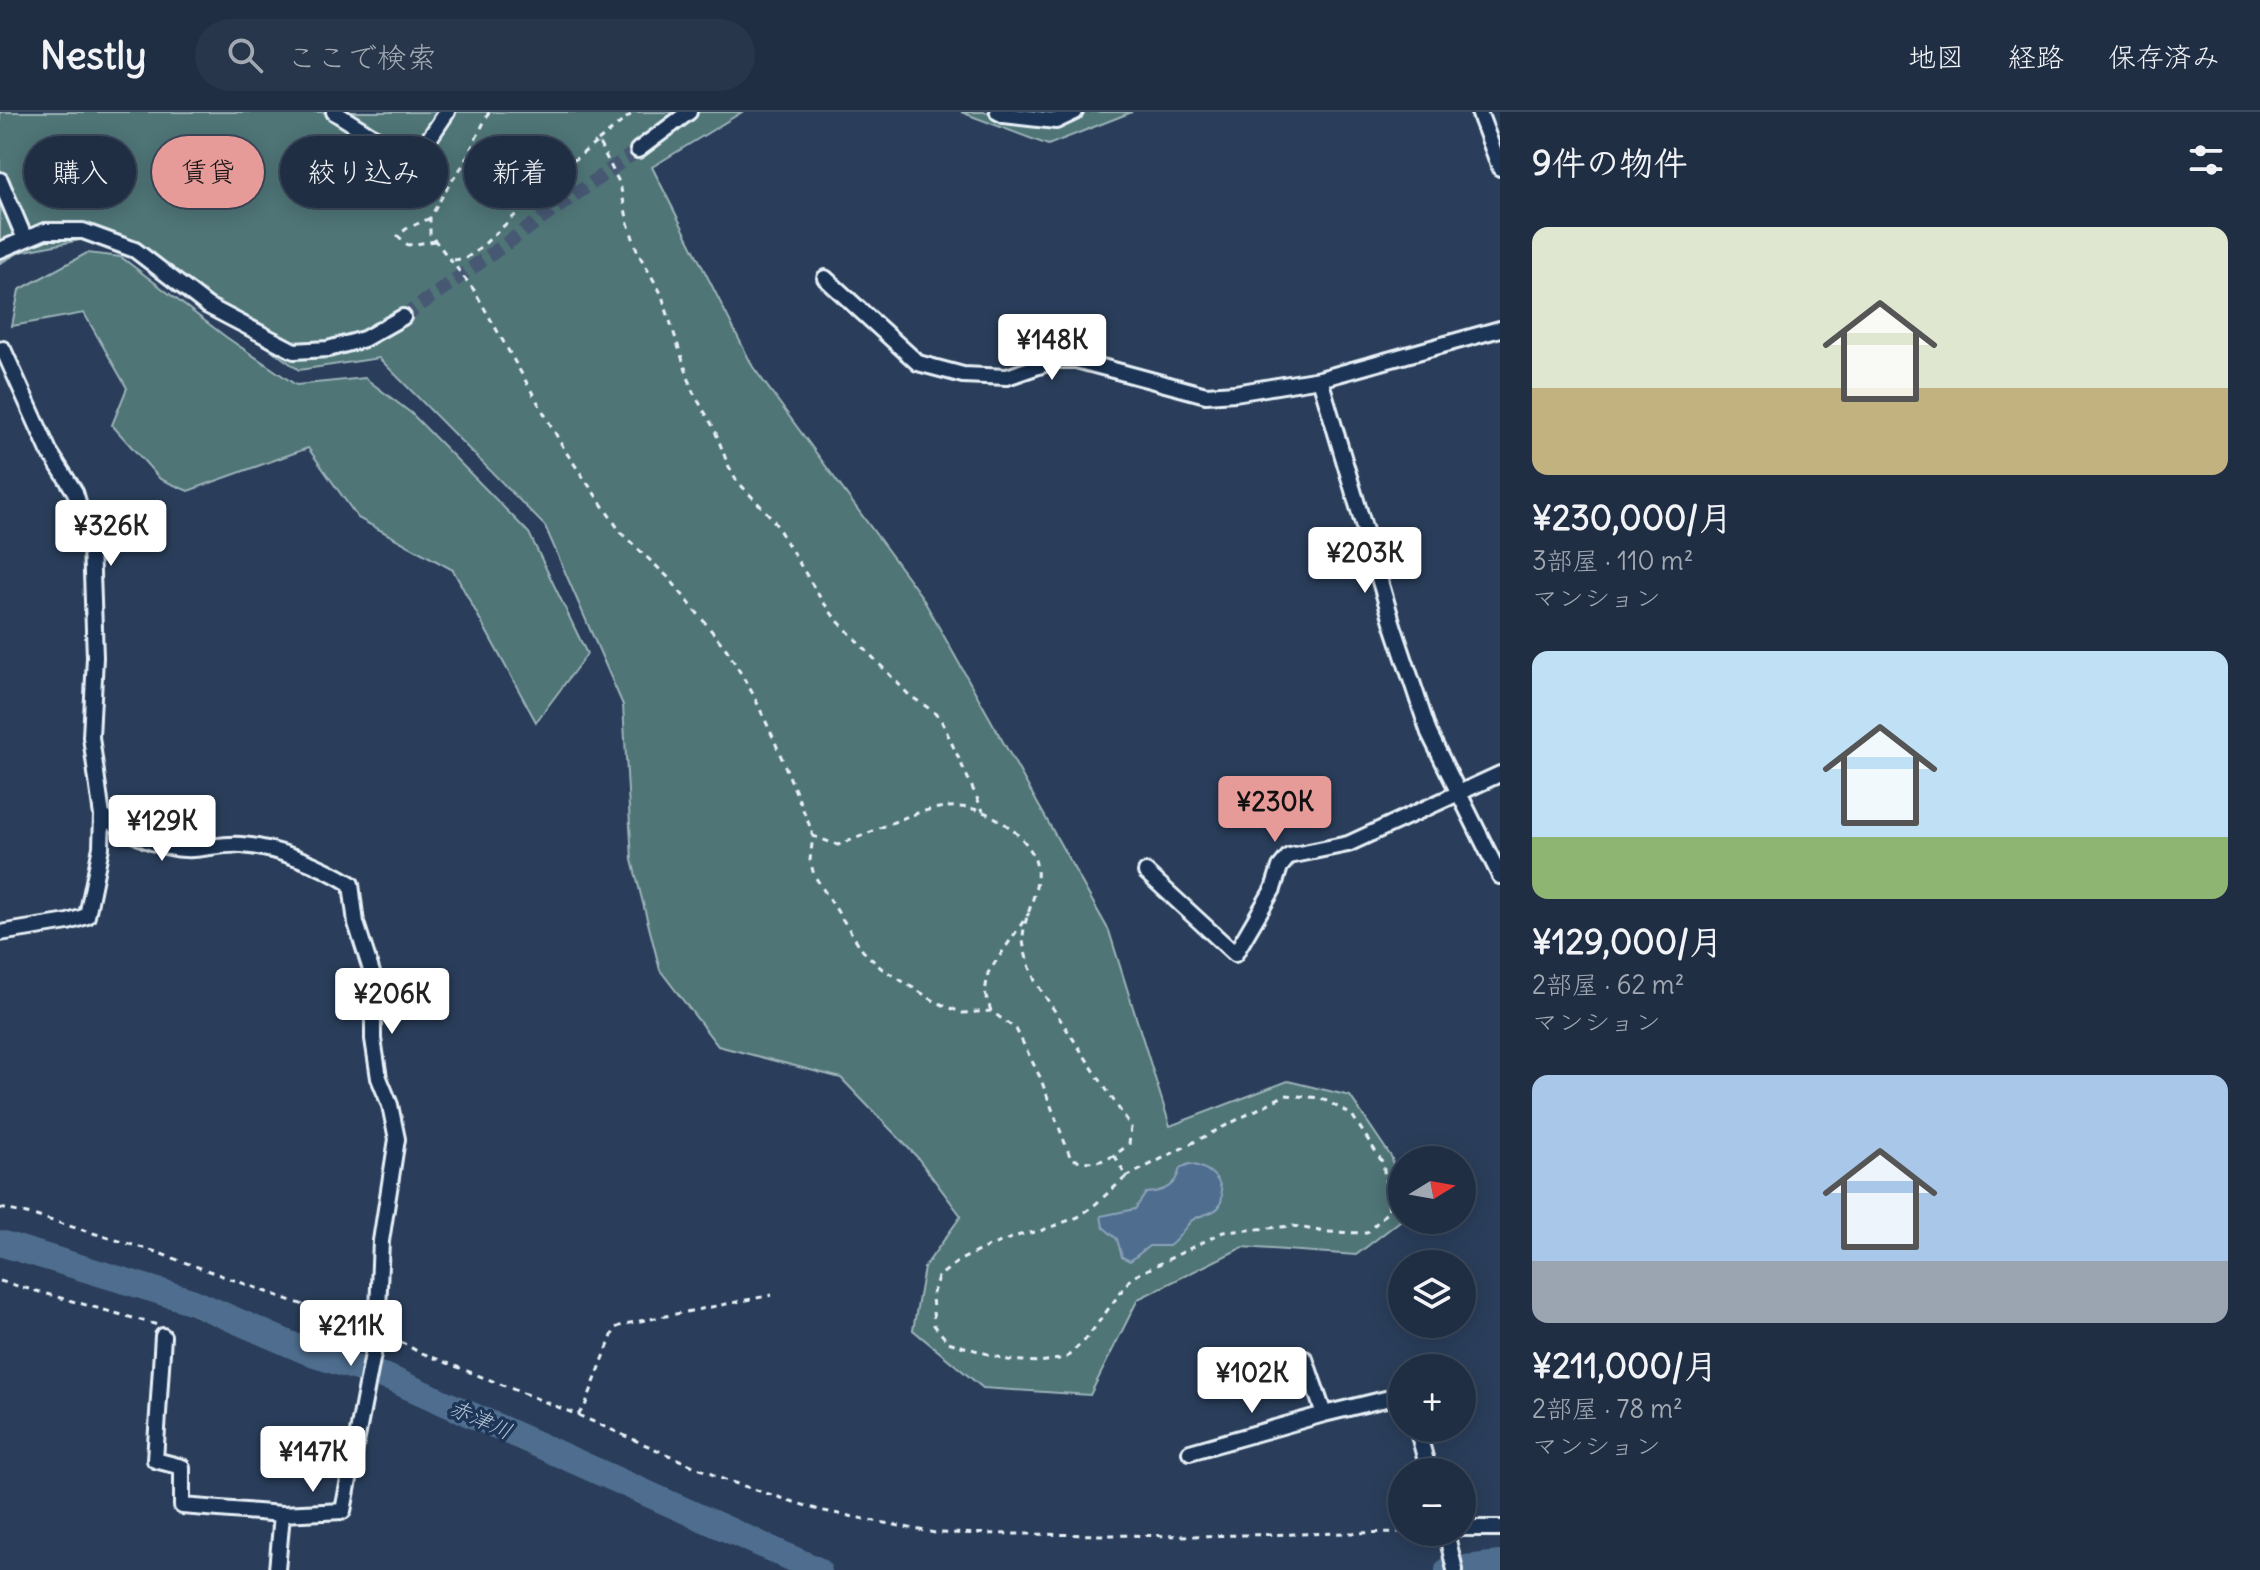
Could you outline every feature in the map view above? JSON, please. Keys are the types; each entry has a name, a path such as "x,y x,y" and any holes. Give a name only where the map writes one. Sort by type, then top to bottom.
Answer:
{"street":[{"path":"334,112 404,156 421,151 447,112"},
{"path":"638,150 689,112"},
{"path":"998,112 1056,121 1075,112"},
{"path":"1479,112 1500,168"},
{"path":"0,180 25,239"},
{"path":"0,250 45,231 83,231 135,250 208,306 294,351 328,349 364,339 403,317"},
{"path":"825,278 918,363 963,375 1007,377 1056,360 1076,360 1206,395 1320,379 1500,329"},
{"path":"0,933 87,916 101,847 102,816 91,737 95,657 91,545 75,492 49,451 3,349"},
{"path":"1320,379 1393,625 1429,733 1500,876"},
{"path":"1146,872 1235,954 1273,889 1280,867 1289,856 1348,844 1500,774"},
{"path":"102,816 130,834 177,847 190,849 238,844 264,847 333,873 351,884 356,923 373,976 373,1039 379,1078 390,1105 397,1139 381,1241 377,1331 343,1511 282,1514 182,1506 182,1467 155,1460 163,1336"},
{"path":"1305,1359 1324,1414"},
{"path":"1190,1452 1388,1398"},
{"path":"277,1570 282,1514"},
{"path":"1476,1528 1500,1528"},
{"path":"1449,1546 1455,1570"}],"path":[{"path":"489,112 463,165 430,218 430,234 474,290 566,452 622,534 669,578 727,650 753,694 773,737 813,836 810,860 814,875 847,927 872,959 902,983 963,1013 991,1011"},
{"path":"453,260 466,258 478,250 573,161 634,112"},
{"path":"598,141 620,184 638,253 661,293 693,392 714,428 737,481 772,518 835,618 909,695 933,711 942,722 983,811"},
{"path":"430,218 398,236 408,245 436,241"},
{"path":"813,836 838,845 915,812 963,806 983,811 1004,822 1026,842 1036,859 1037,880 1023,938 1026,958 1035,981 1131,1127 1129,1144 1115,1156 1093,1164 1071,1159 1040,1077 1016,1029 991,1011 985,993 988,973 1029,913"},
{"path":"1285,1095 1321,1098 1352,1115 1383,1163 1389,1210 1367,1233 1325,1232 1293,1226 1223,1232 1131,1278 1087,1338 1066,1358 1039,1362 1008,1360 948,1342 934,1325 932,1296 938,1277 960,1260 987,1247 1078,1217 1126,1177 1285,1095"},
{"path":"1115,1156 1126,1177"},
{"path":"0,1208 153,1251 377,1331 417,1351 578,1415 725,1480 819,1510 935,1533 1192,1536 1388,1532"},
{"path":"0,1281 158,1324 163,1336"},
{"path":"578,1415 585,1406 615,1328 772,1295"}],"green space":[{"path":"0,112 742,112 652,167 753,367 922,597 1109,931 1170,1126 1288,1081 1350,1096 1388,1152 1388,1230 1356,1255 1243,1247 1138,1299 1090,1395 983,1388 913,1330 924,1268 961,1216 917,1157 841,1078 718,1046 660,970 632,860 623,705 545,526 379,358 299,370 110,234 20,252 0,263"},
{"path":"961,112 1132,112 1048,145"},
{"path":"87,253 121,257 226,337 296,385 365,378 411,413 529,533 587,654 536,722 453,570 358,518 308,448 188,491 160,479 112,425 127,388 84,313 12,326 19,290"}],"water":[{"path":"1189,1164 1207,1170 1216,1178 1222,1196 1219,1207 1193,1219 1169,1246 1149,1246 1130,1261 1122,1257 1117,1239 1103,1227 1101,1216 1135,1209 1146,1193 1168,1187 1176,1179 1180,1168"}],"waterway":[{"name":"赤津川","path":"0,1243 191,1301 315,1355 389,1378 818,1570"},
{"name":"赤津川","path":"1448,1570 1500,1564"}],"tunnel":[{"path":"403,317 638,150"}]}
